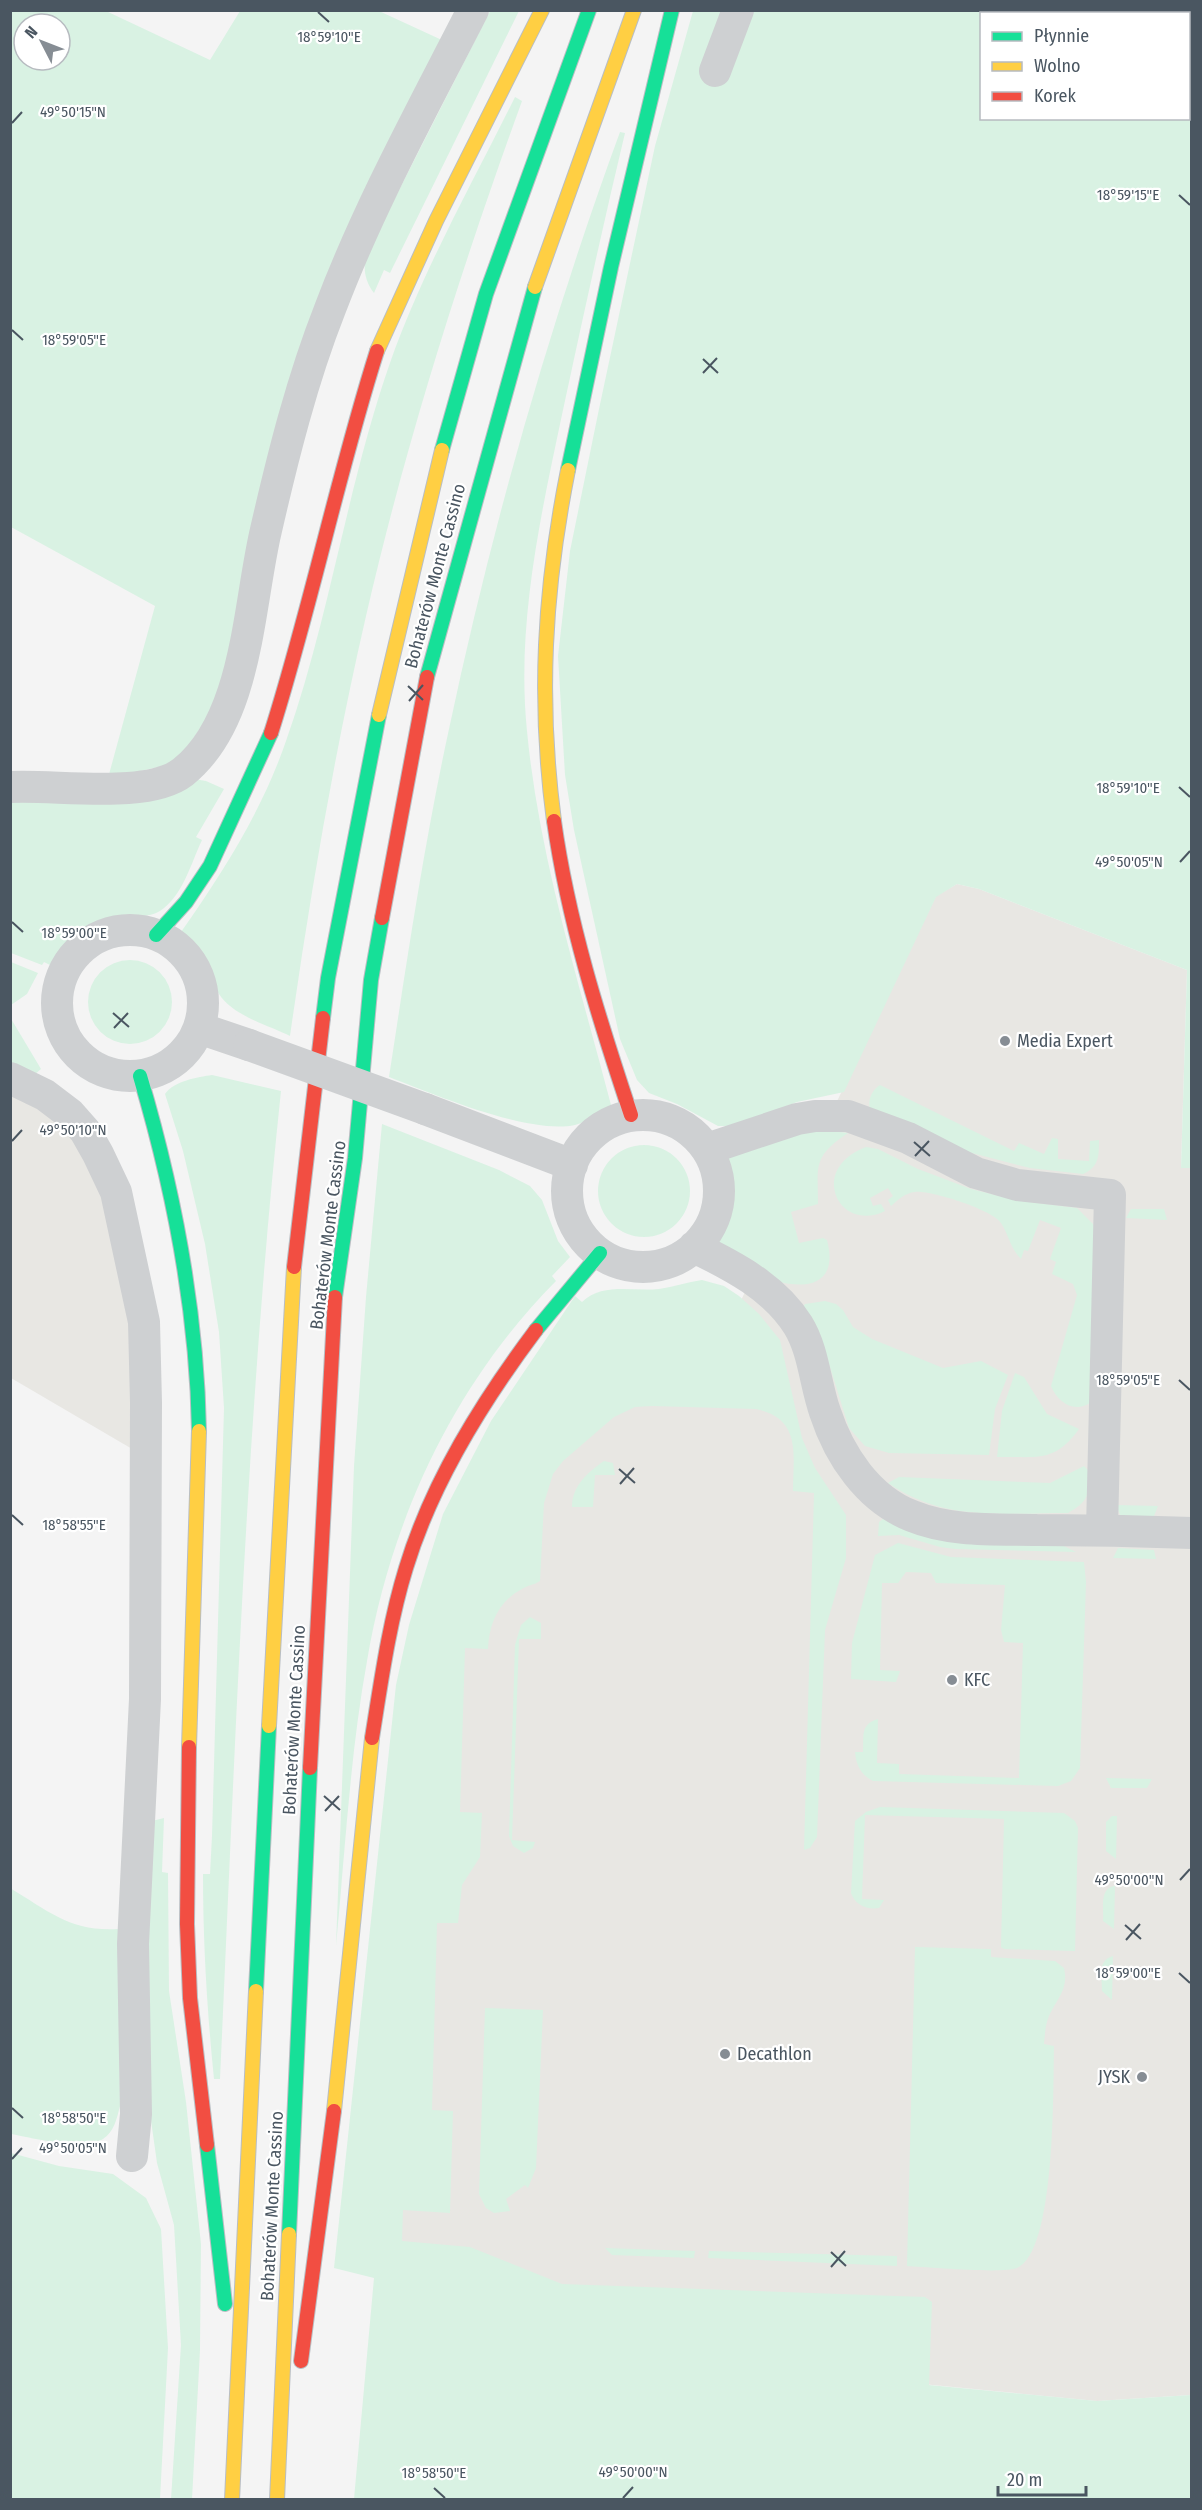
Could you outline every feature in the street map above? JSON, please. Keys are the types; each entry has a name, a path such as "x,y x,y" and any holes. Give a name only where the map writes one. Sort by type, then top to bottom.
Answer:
{"highway":[{"path":"156,935 186,902 210,866 271,734 290,674 359,407 378,347 436,221 542,10"},
{"name":"Bohaterów Monte Cassino","path":"232,2499 260,1892 293,1278 328,978 388,668 430,493 486,294 589,10"},
{"name":"Bohaterów Monte Cassino","path":"278,2499 304,1881 336,1293 356,1158 371,980 426,676 527,308 634,10"},
{"path":"631,1115 612,1058 578,930 557,834 547,761 544,645 549,578 561,497 636,155 672,10"},
{"path":"140,1076 157,1133 175,1216 198,1370 200,1456 187,1805 187,1924 190,1998 214,2194 236,2425"},
{"path":"299,2370 322,2228 363,1818 380,1682 407,1565 430,1506 458,1448 498,1378 541,1320 600,1253"},
{"path":"278,2499 296,2393"}],"street":[{"path":"10,788 33,786 103,789 153,784 180,774 201,755 217,734 244,647 265,532 293,423 330,308 382,188 473,10"},
{"path":"715,71 738,10"},
{"path":"133,930 156,935 176,946 191,963 201,983 203,1006 199,1028 190,1046 176,1060 159,1070 140,1076 116,1075 93,1066 75,1051 62,1030 57,1007 60,983 70,961 87,944 109,933 133,930"},
{"path":"199,1028 425,1109 572,1165"},
{"path":"10,1078 45,1095 70,1114 85,1131 98,1154 116,1192 144,1322 147,1403 146,1699 134,1944 136,2114 132,2156"},
{"path":"631,1115 662,1117 682,1126 707,1149 718,1174 720,1195 715,1215 707,1233 694,1248 678,1258 657,1265 637,1267 617,1262 600,1253 585,1240 574,1223 568,1204 567,1184 572,1165 581,1147 594,1132 612,1121 631,1115"},
{"path":"707,1149 796,1119 815,1116 848,1116 908,1138 976,1173 1017,1185 1110,1195 1102,1530"},
{"path":"694,1248 732,1266 761,1285 799,1326 808,1349 825,1412 840,1446 872,1492 891,1507 913,1517 942,1525 978,1529 1191,1533"}],"shaded area":[{"path":"957,884 979,889 1187,970 1181,1167 1192,1168 1191,2395 1097,2401 549,2348 374,2278 459,1588 520,1462 731,1321 936,896"},
{"path":"11,1090 46,1111 73,1138 97,1175 135,1323 139,1453 11,1378"}],"green space":[{"path":"10,11 106,11 210,60 240,11 379,11 444,41 323,304 220,698 177,763 108,778 155,606 11,527"},
{"path":"490,11 519,11 390,273 384,270 374,293 366,275 366,255"},
{"path":"693,11 1191,11 1191,1168 1181,1168 1187,970 979,889 957,884 936,897 844,1092 797,1102 736,1126 718,1126 677,1104 649,1093 637,1080 620,1039 574,830 565,775 558,656 570,551 655,146"},
{"path":"515,97 522,101 436,356 399,486 366,616 343,720 324,825 290,1036 242,1014 225,1002 214,985 200,954 181,932 212,887 240,840 276,767 315,647 362,455 391,360 433,260"},
{"path":"620,132 625,133 578,340 539,529 525,650 524,691 527,731 541,826 550,873 611,1105 580,1124 555,1127 507,1119 389,1077 432,815 484,577 546,353"},
{"path":"194,779 206,781 224,789 196,837 202,840 186,878 168,905 151,915 108,919 88,927 63,947 50,965 44,962 42,965 11,953 10,797"},
{"path":"122,960 138,960 154,967 165,978 172,994 169,1018 160,1032 138,1044 122,1044 106,1037 95,1026 88,1010 88,994 95,978 106,967"},
{"path":"11,962 38,973 27,994 11,1005"},
{"path":"10,1017 41,1069 34,1075 11,1067"},
{"path":"212,1075 281,1091 250,1461 220,2079 214,2079 209,2028 203,1874 210,1874 212,1836 224,1408 219,1332 205,1244 183,1151 165,1094 180,1083"},
{"path":"880,1085 1014,1151 1019,1143 1044,1154 1052,1138 1058,1139 1058,1159 1089,1161 1090,1141 1099,1140 1097,1160 1092,1168 1083,1174 1030,1168 968,1152 870,1108 871,1095"},
{"path":"382,1124 499,1170 530,1186 542,1200 558,1241 570,1257 552,1276 556,1281 520,1321 487,1364 458,1409 432,1456 410,1506 392,1556 378,1608 361,1696 336,1946 354,1466 366,1297"},
{"path":"803,1128 848,1133 828,1149 820,1163 818,1204 791,1212 799,1243 823,1238 827,1240 829,1254 829,1265 825,1274 819,1280 801,1285 776,1281 717,1243 727,1221 732,1199 731,1176 725,1153"},
{"path":"644,1145 662,1148 677,1158 687,1173 690,1191 687,1209 677,1224 662,1234 644,1237 626,1234 611,1224 601,1209 598,1191 601,1173 611,1158 626,1148"},
{"path":"866,1147 878,1149 918,1169 971,1189 1015,1200 1077,1208 1093,1224 1095,1234 1090,1403 1078,1407 1067,1405 1051,1386 1077,1295 1073,1284 1052,1274 1056,1262 1050,1259 1061,1228 1040,1220 1028,1251 1024,1250 1021,1259 996,1218 974,1207 934,1194 911,1193 891,1206 888,1200 893,1196 888,1188 870,1198 873,1206 881,1204 885,1211 869,1216 854,1214 843,1207 836,1196 834,1183 838,1170 848,1157"},
{"path":"1131,1209 1164,1209 1167,1220 1126,1218"},
{"path":"702,1280 724,1286 739,1296 759,1314 780,1340 802,1438 815,1468 846,1515 846,1558 825,1630 817,1837 810,1848 804,1850 814,1493 793,1491 793,1451 788,1430 771,1414 756,1409 635,1407 614,1417 563,1461 553,1474 544,1503 540,1581 514,1594 501,1606 490,1630 488,1649 465,1648 460,1812 482,1813 480,1857 462,1885 458,1923 437,1923 432,2110 453,2111 450,2213 403,2210 402,2241 470,2247 562,2284 925,2297 932,2302 929,2385 1097,2401 1191,2395 1191,2499 354,2499 374,2278 334,2268 396,1685 409,1625 443,1514 491,1421 575,1296 582,1302 599,1292 609,1290 659,1289"},
{"path":"825,1301 836,1304 843,1310 853,1327 872,1339 943,1368 981,1361 1008,1375 995,1409 989,1455 889,1453 865,1446 849,1428 820,1335 802,1309 805,1304"},
{"path":"1015,1373 1024,1377 1047,1414 1079,1429 1061,1448 1052,1453 1033,1457 997,1457 1002,1411"},
{"path":"604,1461 613,1463 615,1475 595,1475 593,1507 572,1507 578,1486 592,1470"},
{"path":"1084,1466 1089,1471 1088,1492 1084,1501 1068,1513 997,1514 953,1510 909,1495 888,1483 899,1477 1050,1483"},
{"path":"1116,1505 1158,1506 1154,1516 1121,1517"},
{"path":"883,1519 896,1525 1062,1545 1076,1552 940,1547 899,1535 878,1536 879,1522"},
{"path":"898,1543 951,1557 1084,1562 1086,1582 1080,1768 1071,1781 1058,1786 873,1781 862,1773 855,1752 863,1752 864,1731 868,1724 878,1719 877,1763 899,1764 899,1774 1019,1778 1023,1643 1004,1642 1001,1630 1005,1585 936,1583 931,1573 906,1572 898,1583 882,1583 880,1670 900,1671 896,1682 851,1679 852,1643 875,1555"},
{"path":"1118,1548 1154,1550 1156,1559 1113,1558"},
{"path":"530,1617 541,1623 541,1639 519,1639 512,1840 535,1842 533,1848 524,1853 513,1846 509,1836 515,1645 521,1625"},
{"path":"1106,1778 1152,1779 1147,1788 1111,1788"},
{"path":"880,1807 1064,1813 1075,1821 1078,1828 1075,1951 1004,1949 1001,1947 1004,1819 865,1815 862,1899 884,1900 879,1908 858,1904 851,1893 855,1821 866,1812"},
{"path":"1112,1816 1117,1816 1116,1859 1106,1851 1106,1822"},
{"path":"164,1818 162,1872 168,1873 169,1991 186,2102 201,2244 200,2350 192,2499 171,2499 181,2345 174,2225 157,2163 145,2078 148,1822"},
{"path":"1115,1886 1114,1929 1103,1921 1103,1905 1107,1890"},
{"path":"10,1888 74,1924 102,1929 119,1929 120,2106 110,2133 103,2139 83,2144 71,2144 11,2134"},
{"path":"915,1947 991,1949 991,1957 1055,1961 1064,1968 1064,1988 1052,2010 1045,2030 1044,2044 1054,2046 1052,2130 1046,2201 1039,2232 1030,2256 1017,2268 981,2270 907,2266"},
{"path":"1113,1956 1112,2000 1102,1991 1101,1975 1102,1965"},
{"path":"485,2008 543,2010 536,2168 528,2188 525,2185 506,2199 510,2211 494,2213 486,2208 479,2194"},
{"path":"11,2153 59,2166 113,2174 146,2198 161,2229 168,2348 160,2499 11,2499"},
{"path":"605,2248 695,2251 694,2258 612,2255"},
{"path":"709,2251 897,2256 897,2266 708,2258"}],"traffic: fast":[{"path":"442,450 486,294 589,10"},
{"path":"568,470 611,267 672,10"},
{"path":"427,677 535,287"},
{"path":"323,1018 328,978 379,715"},
{"path":"156,935 186,902 210,866 271,733"},
{"path":"335,1297 355,1158 371,980 382,918"},
{"path":"140,1076 163,1163 181,1252 194,1341 199,1431"},
{"path":"536,1330 600,1253"},
{"path":"256,1991 269,1726"},
{"path":"289,2234 310,1768"},
{"path":"207,2145 225,2304"}],"traffic: slow":[{"path":"377,351 436,221 542,10"},
{"path":"535,287 634,10"},
{"path":"379,715 442,450"},
{"path":"554,821 546,732 546,645 553,558 568,470"},
{"path":"269,1726 294,1267"},
{"path":"189,1747 199,1431"},
{"path":"334,2111 372,1738"},
{"path":"232,2500 256,1991"},
{"path":"277,2500 289,2234"}],"traffic: jam":[{"path":"271,733 377,351"},
{"path":"382,918 427,677"},
{"path":"554,821 576,933 596,1006 631,1115"},
{"path":"294,1267 323,1018"},
{"path":"310,1768 335,1297"},
{"path":"372,1738 395,1610 417,1536 444,1474 478,1414 536,1330"},
{"path":"189,1747 187,1924 190,1998 207,2145"},
{"path":"301,2361 334,2111"}],"place":[{"name":"Media Expert","path":"1005,1041"},
{"name":"KFC","path":"952,1680"},
{"name":"Decathlon","path":"725,2054"},
{"name":"JYSK","path":"1142,2077"}]}
